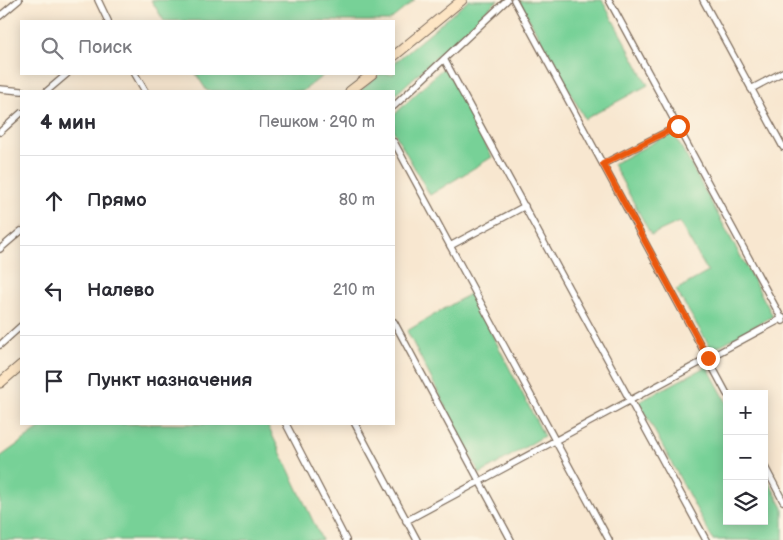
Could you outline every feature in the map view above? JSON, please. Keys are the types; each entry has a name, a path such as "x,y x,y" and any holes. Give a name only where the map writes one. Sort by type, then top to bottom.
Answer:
{"main road":[{"path":"395,55 462,0"},
{"path":"351,90 371,75"},
{"path":"0,384 20,366"}],"street":[{"path":"0,16 19,0"},
{"path":"98,0 108,20"},
{"path":"395,105 507,0"},
{"path":"514,0 725,390"},
{"path":"406,521 782,319 610,0"},
{"path":"703,0 783,147"},
{"path":"444,59 706,540"},
{"path":"752,89 783,72"},
{"path":"48,90 67,75"},
{"path":"137,75 144,90"},
{"path":"0,89 20,91"},
{"path":"0,132 20,115"},
{"path":"603,164 678,126"},
{"path":"395,144 609,540"},
{"path":"450,246 525,206"},
{"path":"0,249 20,231"},
{"path":"395,324 511,540"},
{"path":"0,345 20,327"},
{"path":"287,425 346,540"},
{"path":"356,425 417,540"},
{"path":"768,473 783,501"}],"green space":[{"path":"151,0 415,0 390,20 163,20"},
{"path":"469,0 498,0 395,95 395,90 360,90 379,75 395,75 395,62"},
{"path":"602,0 648,85 585,119 519,1"},
{"path":"445,66 492,157 430,195 395,134 395,114"},
{"path":"197,75 324,75 304,90 206,90"},
{"path":"673,132 773,316 712,350 676,290 708,272 679,222 651,235 613,164"},
{"path":"471,293 544,436 480,474 407,331"},
{"path":"707,366 723,396 723,525 768,525 768,480 783,508 783,540 713,540 639,402"},
{"path":"45,425 267,425 322,540 0,540 0,457"}],"route":[{"path":"678,126 603,164 708,358"}]}
